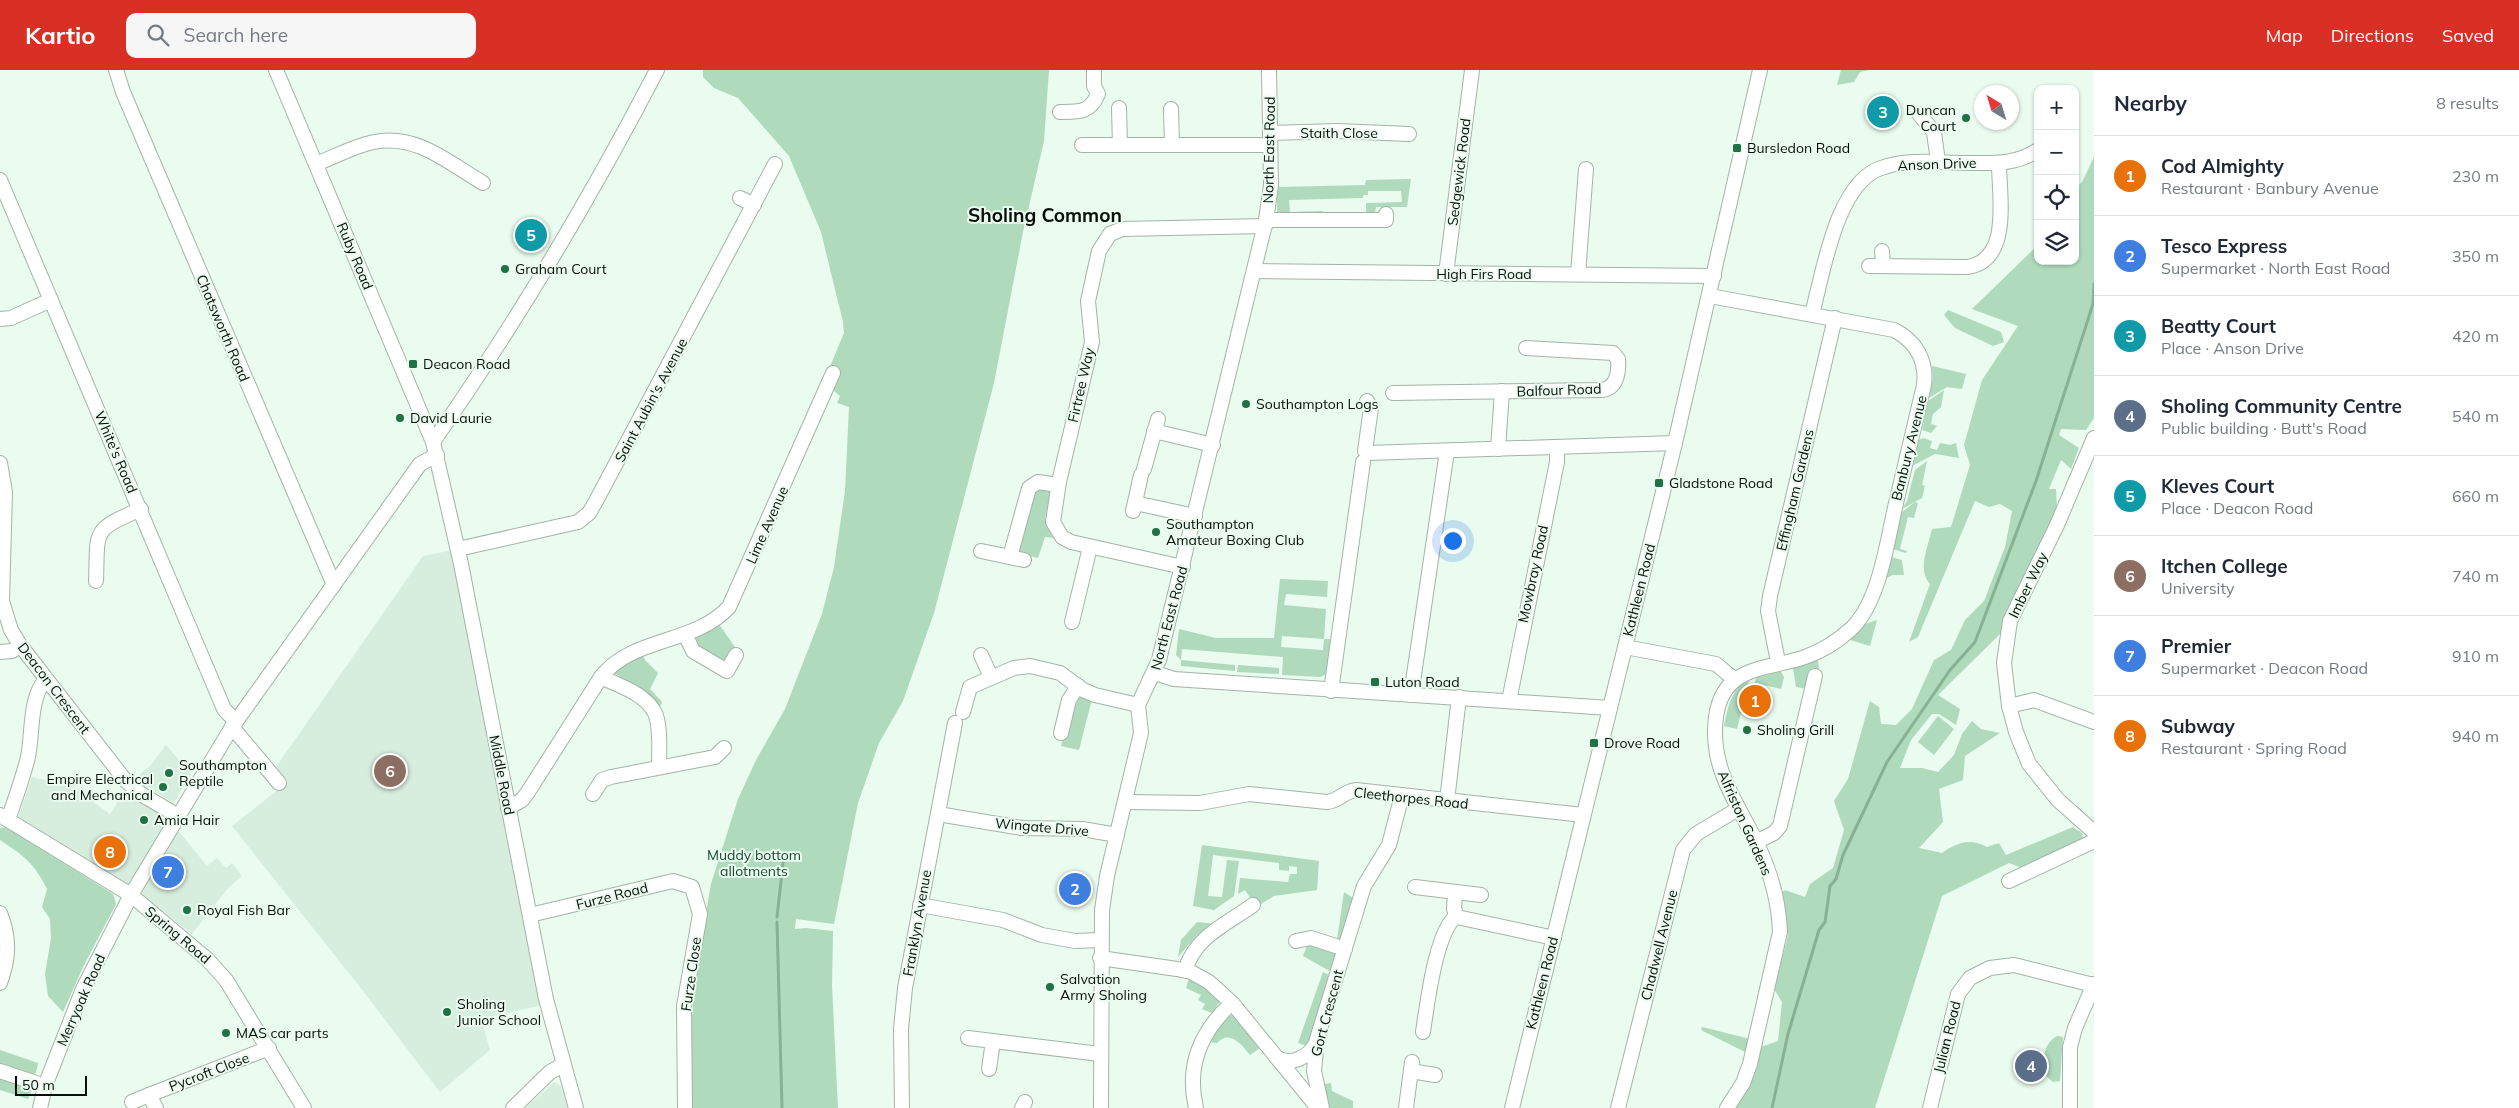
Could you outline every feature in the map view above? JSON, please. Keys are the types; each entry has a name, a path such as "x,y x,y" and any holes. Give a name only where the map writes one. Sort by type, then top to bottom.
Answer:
{"street":[{"name":"Chatsworth Road","path":"116,70 122,84 122,90 334,585"},
{"name":"Ruby Road","path":"276,70 435,448"},
{"path":"131,895 234,724 420,464 435,448 574,223 657,70"},
{"path":"1060,112 1086,111 1091,108 1098,94 1094,86 1094,70"},
{"name":"North East Road","path":"1138,705 1155,673 1183,567 1266,223 1271,193 1268,70"},
{"name":"Sedgewick Road","path":"1446,274 1472,70"},
{"name":"Kathleen Road","path":"1512,1108 1675,443 1760,70"},
{"path":"1119,108 1120,145"},
{"path":"1171,109 1172,145"},
{"path":"1919,114 1934,132 1938,162"},
{"name":"Staith Close","path":"1082,145 1172,145 1270,139 1296,134 1337,131 1409,134"},
{"path":"316,164 374,142 402,141 427,149 483,183"},
{"name":"Anson Drive","path":"1812,314 1833,237 1846,200 1867,175 1884,167 1912,162 1999,163 2018,160 2034,152"},
{"path":"1882,251 1876,266 1967,266 1977,264 1989,257 1995,249 1999,235 1999,163"},
{"name":"Saint Aubin's Avenue","path":"458,549 578,522 589,513 776,164"},
{"path":"1578,274 1586,169"},
{"name":"White's Road","path":"0,180 141,509 224,709 279,783"},
{"path":"740,198 754,205"},
{"path":"1266,223 1386,220 1386,214"},
{"name":"Firtree Way","path":"1183,567 1066,540 1054,526 1052,513 1092,342 1089,296 1099,251 1106,238 1114,232 1127,229 1266,223"},
{"name":"High Firs Road","path":"1254,271 1714,276"},
{"name":"Banbury Avenue","path":"1710,296 1889,328 1906,336 1916,347 1923,361 1924,385 1878,576 1866,610 1852,628 1836,641 1807,656 1755,669 1735,680"},
{"path":"0,319 11,318 51,300"},
{"name":"Effingham Gardens","path":"1778,662 1768,604 1835,318"},
{"name":"Balfour Road","path":"1393,393 1606,389 1616,381 1618,359 1613,352 1526,348"},
{"name":"Lime Avenue","path":"508,808 522,800 528,792 601,677 614,662 630,652 685,634 713,621 728,608 830,397 833,373"},
{"name":"Balfour Road","path":"1498,449 1502,391"},
{"path":"1367,401 1371,408 1365,451 1367,453 1675,443"},
{"path":"1195,516 1134,508 1156,425 1213,445"},
{"name":"Imber Way","path":"2094,438 2057,525 2010,621 2004,664 2009,706 2016,732 2029,764 2058,800 2094,832"},
{"name":"Mowbray Road","path":"1509,700 1558,447"},
{"name":"Middle Road","path":"435,448 458,549 546,999 576,1108"},
{"path":"1411,695 1447,451"},
{"path":"1332,691 1364,462"},
{"name":"Deacon Crescent","path":"0,463 5,492 2,537 2,601 11,630 20,646 133,788 178,816"},
{"path":"981,551 1017,558 1029,488 1038,482 1058,485"},
{"path":"96,581 97,541 102,529 112,521 141,509"},
{"path":"1072,622 1090,547"},
{"path":"685,634 692,651 727,671 736,655"},
{"path":"0,652 12,651 20,646"},
{"path":"1625,647 1716,664 1735,680"},
{"path":"981,655 991,677"},
{"name":"Franklyn Avenue","path":"902,1108 902,1014 920,905 938,814 958,741 959,718 970,687 1014,668 1030,666 1060,673 1095,695 1138,705"},
{"path":"1155,673 1171,679 1610,708"},
{"path":"1756,842 1774,833 1780,826 1816,676"},
{"path":"601,677 637,694 655,713 659,767"},
{"path":"4,817 28,756 36,697 39,687 46,679"},
{"name":"Alfriston Gardens","path":"1727,1108 1742,1083 1750,1064 1780,932 1773,887 1756,842 1721,773 1716,721 1722,698 1735,680"},
{"path":"1061,733 1069,700 1078,686"},
{"path":"1448,801 1459,697"},
{"path":"2009,706 2034,700 2094,722"},
{"path":"1101,1108 1100,940 1104,893 1141,734 1138,705"},
{"path":"593,794 602,780 715,757 724,748"},
{"name":"Cleethorpes Road","path":"1125,802 1200,803 1249,794 1327,802 1336,801 1349,791 1356,790 1583,815"},
{"name":"Gort Crescent","path":"1322,1108 1314,1078 1316,1043 1367,880 1389,845 1402,795"},
{"name":"Chadwell Avenue","path":"1618,1108 1683,850 1696,834 1738,809"},
{"name":"Wingate Drive","path":"938,814 1019,827 1073,829 1117,836"},
{"name":"Spring Road","path":"4,817 131,895 218,970 269,1048 304,1108"},
{"path":"2009,881 2094,841"},
{"name":"Furze Road","path":"530,915 673,881 692,887"},
{"name":"Furze Close","path":"685,1108 684,1006 700,914 692,887"},
{"path":"1415,887 1481,895"},
{"path":"1455,892 1454,908 1457,917"},
{"name":"Merryoak Road","path":"40,1108 45,1086 83,988 131,895"},
{"path":"920,905 1003,920 1042,935 1075,941 1100,940"},
{"path":"1185,970 1190,955 1198,944 1253,905"},
{"path":"0,913 8,940 8,959 0,983"},
{"path":"1423,1032 1432,978 1450,922 1457,917 1554,938"},
{"path":"1296,941 1311,938 1345,948"},
{"path":"1100,958 1185,970 1209,982 1232,1003 1318,1108"},
{"name":"Julian Road","path":"1930,1108 1958,994 1970,978 1990,968 2014,965 2093,988"},
{"path":"2070,1108 2070,1046 2075,1028 2093,988"},
{"path":"1196,1108 1192,1078 1197,1049 1212,1024 1232,1003"},
{"path":"968,1038 1100,1054"},
{"path":"989,1069 993,1041"},
{"path":"1276,1057 1286,1061 1301,1059 1312,1052 1316,1043"},
{"name":"Pycroft Close","path":"132,1102 269,1048"},
{"path":"513,1108 550,1072 563,1065"},
{"path":"1406,1108 1412,1066 1435,1075"},
{"path":"0,1071 45,1086"},
{"name":"Pycroft Close","path":"149,1095 156,1108"}],"shaded area":[{"path":"458,549 547,1004 481,1019 490,1050 440,1092 360,987 232,826 288,782 276,767 423,556"},
{"path":"166,745 191,774 174,803 142,784 136,778 151,765"},
{"path":"32,777 71,786 110,814 125,791 167,817 207,866 217,858 226,868 232,863 242,876 228,888 192,934 142,895 18,818"},
{"path":"554,1082 561,1086 568,1108 525,1108"}],"green space":[{"name":"Muddy bottom allotments","path":"703,70 1049,70 1044,141 1023,232 994,383 934,613 903,701 879,743 858,803 834,924 796,919 795,929 806,928 833,931 832,986 838,1108 692,1108 691,1033 695,975 711,884 738,799 756,760 785,709 822,614 834,567 845,491 849,407 837,403 840,396 833,390 829,369 844,333 843,322 821,232 789,156 738,98 714,88 703,77"},
{"path":"1841,70 1869,70 1860,72 1854,82 1837,85"},
{"path":"2094,157 2094,418 2086,430 2061,429 2059,435 2079,448 2071,469 2061,460 2049,489 2056,489 2057,511 2001,633 1938,695 1960,709 1956,725 1939,714 1932,714 1911,740 1900,768 1922,768 1938,772 1954,755 1962,734 1972,721 1981,729 2000,733 1965,756 1963,780 1939,789 1943,822 1919,848 1942,853 1964,842 1981,844 1987,847 1999,843 2006,855 2073,827 2082,833 2083,839 2022,868 2009,863 1942,896 1875,1108 1733,1108 1758,1048 1778,1041 1782,1002 1774,989 1788,936 1782,892 1785,890 1805,897 1810,884 1833,868 1844,830 1834,801 1848,779 1870,701 1879,707 1881,724 1896,725 1912,709 1934,660 1951,650 1965,620 1984,601 2005,547 2012,511 2000,504 1989,507 1975,501 1918,637 1909,642 1930,584 1924,572 1924,565 1932,529 1951,527 1970,465 1964,445 1982,380 2018,326 1972,309 2034,249 2034,265 2079,265 2079,185"},
{"path":"1411,179 1407,207 1376,207 1375,214 1366,217 1366,203 1402,202 1401,191 1368,191 1368,195 1363,195 1363,198 1289,200 1290,212 1323,211 1323,215 1277,213 1277,187 1365,185 1366,180"},
{"path":"1948,310 2001,332 2004,342 1993,346 1955,328 1944,315"},
{"path":"1932,366 1966,374 1962,389 1947,387 1929,398 1933,378"},
{"path":"1944,390 1941,407 1933,414 1931,424 1937,426 1931,433 1922,430 1928,401"},
{"path":"1923,438 1932,441 1930,448 1937,450 1940,443 1950,445 1956,443 1959,458 1935,454 1912,466 1919,440"},
{"path":"1927,461 1922,485 1925,486 1922,498 1902,509 1907,501 1915,470"},
{"path":"1037,487 1048,489 1050,492 1045,520 1053,538 1045,537 1038,558 1022,554 1017,547 1026,511"},
{"path":"1915,502 1918,503 1914,518 1908,517 1900,549 1907,551 1906,553 1892,549 1902,512"},
{"path":"1891,557 1902,560 1904,575 1893,575 1885,579"},
{"path":"1280,579 1328,581 1327,597 1286,594 1284,605 1326,609 1324,639 1332,639 1327,674 1320,677 1282,675 1283,657 1182,649 1181,660 1176,655 1179,629 1216,638 1274,638","holes":["1282,636 1324,639 1323,650 1281,647"]},
{"path":"1877,620 1870,646 1850,640 1865,624"},
{"path":"719,624 737,650 726,663 697,650 694,637"},
{"path":"642,653 645,660 658,673 650,689 662,702 661,705 657,706 640,688 612,672"},
{"path":"1181,660 1235,665 1235,671 1181,666"},
{"path":"1818,660 1819,669 1812,668 1807,689 1796,687 1793,668"},
{"path":"1238,665 1279,668 1279,674 1237,672"},
{"path":"1780,670 1784,677 1781,689 1755,683 1756,677 1763,673"},
{"path":"1749,681 1737,729 1724,726 1734,693 1743,683"},
{"path":"1082,696 1092,699 1079,750 1061,746 1071,709 1074,710 1078,699"},
{"path":"1938,716 1954,729 1934,755 1918,742"},
{"path":"6,827 113,894 116,904 84,965 63,1012 48,996 45,974 51,938 50,919 42,907 47,889 33,866 0,840 0,828"},
{"path":"1202,845 1319,861 1317,890 1274,896 1256,907 1245,890 1238,894 1240,878 1288,882 1290,874 1297,874 1297,867 1289,866 1289,871 1279,870 1279,863 1213,855 1208,896 1222,897 1227,860 1239,861 1234,896 1214,910 1193,906"},
{"path":"1344,892 1356,900 1341,941 1337,940"},
{"path":"1197,922 1217,924 1197,935 1178,957 1181,940"},
{"path":"1308,943 1338,951 1333,973 1303,956"},
{"path":"1323,972 1333,977 1310,1047 1298,1043"},
{"path":"1189,978 1207,988 1220,1001 1212,1013 1202,1009 1205,1004 1198,1000 1201,995 1186,988"},
{"path":"1232,1015 1260,1048 1250,1055 1239,1043 1231,1038 1222,1039 1217,1043 1208,1042 1227,1017"},
{"path":"1702,1027 1750,1039 1747,1053 1701,1030"},
{"path":"2057,1036 2063,1037 2060,1081 2053,1082 2045,1075 2044,1058 2046,1048"},
{"path":"0,1050 38,1063 36,1073 31,1075 0,1065"},
{"path":"0,1077 32,1089 28,1099 0,1090"},
{"path":"1331,1083 1332,1091 1353,1101 1353,1108 1330,1108 1324,1084"}],"waterway":[{"path":"1772,1108 1788,1034 1819,930 1825,922 1830,886 1836,879 1843,855 1887,762 1950,670 1975,642 2036,481 2093,304 2094,284"},
{"path":"777,917 784,855"},
{"path":"777,922 782,1108"}],"place":[{"name":"Beatty Court","path":"1883,112"},
{"name":"Duncan Court","path":"1966,118"},
{"name":"Bursledon Road","path":"1737,148"},
{"name":"Kleves Court","path":"531,235"},
{"name":"Graham Court","path":"505,269"},
{"name":"Deacon Road","path":"413,364"},
{"name":"Southampton Logs","path":"1246,404"},
{"name":"David Laurie","path":"400,418"},
{"name":"Gladstone Road","path":"1659,483"},
{"name":"Southampton Amateur Boxing Club","path":"1156,532"},
{"name":"Luton Road","path":"1375,682"},
{"name":"Cod Almighty","path":"1755,701"},
{"name":"Sholing Grill","path":"1747,730"},
{"name":"Drove Road","path":"1594,743"},
{"name":"Itchen College","path":"390,771"},
{"name":"Southampton Reptile","path":"169,773"},
{"name":"Empire Electrical and Mechanical","path":"163,787"},
{"name":"Amia Hair","path":"144,820"},
{"name":"Subway","path":"110,852"},
{"name":"Premier","path":"168,872"},
{"name":"Tesco Express","path":"1075,889"},
{"name":"Royal Fish Bar","path":"187,910"},
{"name":"Salvation Army Sholing","path":"1050,987"},
{"name":"Sholing Junior School","path":"447,1012"},
{"name":"MAS car parts","path":"226,1033"},
{"name":"Sholing Community Centre","path":"2031,1066"}],"district":[{"name":"Sholing Common","path":"1045,215"}]}
